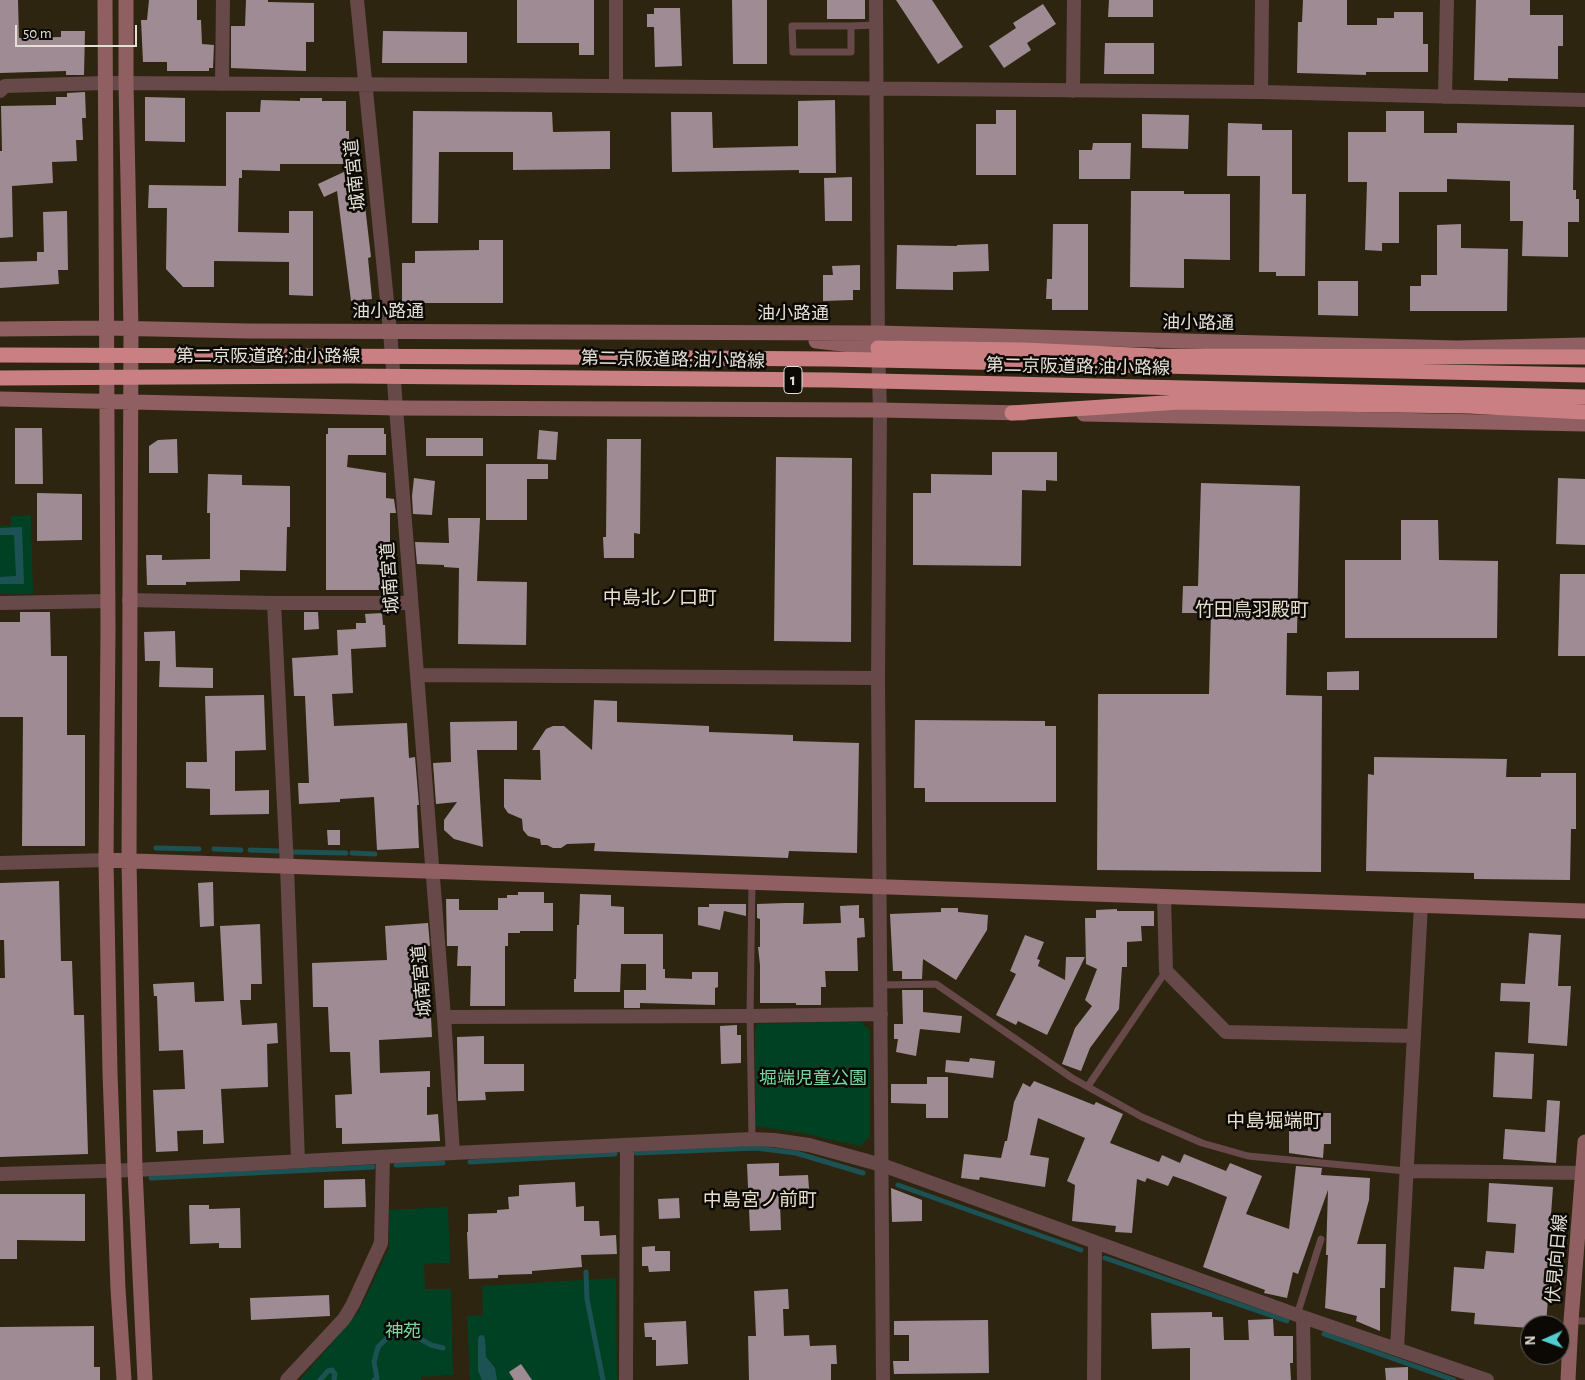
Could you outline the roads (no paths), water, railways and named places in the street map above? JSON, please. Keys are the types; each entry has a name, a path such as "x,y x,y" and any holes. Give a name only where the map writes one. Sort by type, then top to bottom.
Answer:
{"highway":[{"path":"878,340 1023,350 1155,356 1585,356"},
{"name":"第二京阪道路;油小路線","path":"0,355 801,359 1585,375"},
{"name":"第二京阪道路;油小路線","path":"0,378 355,376 812,380 1585,396"},
{"path":"1012,412 1179,402 1469,406 1585,412"}],"street":[{"path":"105,0 108,601 106,860 110,1073 124,1380"},
{"path":"126,0 131,328 129,860 135,1170 145,1380"},
{"path":"222,84 223,0"},
{"name":"城南宮道","path":"357,0 390,331 453,1153"},
{"path":"616,0 616,86"},
{"path":"876,0 880,410 878,678 883,1380"},
{"path":"1073,91 1074,0"},
{"path":"1261,92 1262,0"},
{"path":"1445,97 1447,0"},
{"path":"0,91 4,86 126,83 1261,92 1585,100"},
{"name":"油小路通","path":"0,329 131,328 740,332 878,340 1456,348 1585,345"},
{"path":"0,399 396,408 1012,412 1585,424"},
{"path":"130,600 411,603"},
{"path":"0,603 108,601"},
{"path":"274,603 287,867 298,1162"},
{"path":"417,675 878,678"},
{"path":"0,863 129,860 432,872 1585,910"},
{"path":"1164,896 1166,971 1226,1032 1414,1036"},
{"path":"1397,1350 1422,905"},
{"path":"444,1017 881,1014"},
{"path":"0,1174 135,1170 752,1139 774,1140 809,1145 882,1165 1300,1316 1487,1380"},
{"name":"伏見向日線","path":"1568,1380 1578,1321 1585,1142"},
{"path":"626,1380 627,1146"},
{"path":"287,1380 344,1319 353,1304 381,1243 384,1157"},
{"path":"1406,1171 1584,1173"},
{"path":"1094,1380 1095,1243"},
{"path":"1300,1316 1304,1380"}],"lane":[{"path":"851,26 851,52 793,52 792,26 876,25"},
{"path":"752,882 750,1016 752,1139"},
{"path":"1088,1086 1166,971"},
{"path":"880,985 936,984 1072,1078 1142,1116 1202,1143 1248,1156 1406,1171"},
{"path":"1300,1316 1321,1239"}],"water":[{"path":"22,527 24,584 0,584 0,577 16,576 14,535 0,535 0,528"},
{"path":"482,1335 485,1339 486,1357 495,1368 497,1380 482,1380 478,1371 478,1340 479,1336"}],"waterway":[{"path":"156,848 199,849"},
{"path":"214,849 241,850"},
{"path":"250,850 278,851"},
{"path":"293,852 346,853"},
{"path":"352,853 375,854"},
{"path":"636,1153 756,1148 796,1153 863,1173"},
{"path":"470,1162 615,1154"},
{"path":"396,1165 443,1163"},
{"path":"151,1178 373,1167"},
{"path":"898,1185 1081,1250"},
{"path":"1105,1258 1287,1321"},
{"path":"586,1272 587,1299 603,1380"},
{"path":"374,1380 377,1378 374,1362 378,1347 386,1339 399,1332 415,1336 431,1345 443,1348"},
{"path":"1324,1334 1454,1380"},
{"path":"320,1380 328,1371 332,1370 335,1374 334,1380"}],"district":[{"name":"中島北ノ口町","path":"660,598"},
{"name":"竹田鳥羽殿町","path":"1252,610"},
{"name":"中島堀端町","path":"1274,1121"},
{"name":"中島宮ノ前町","path":"760,1200"}],"park label":[{"name":"堀端児童公園","path":"813,1079"},
{"name":"神苑","path":"403,1332"}]}
